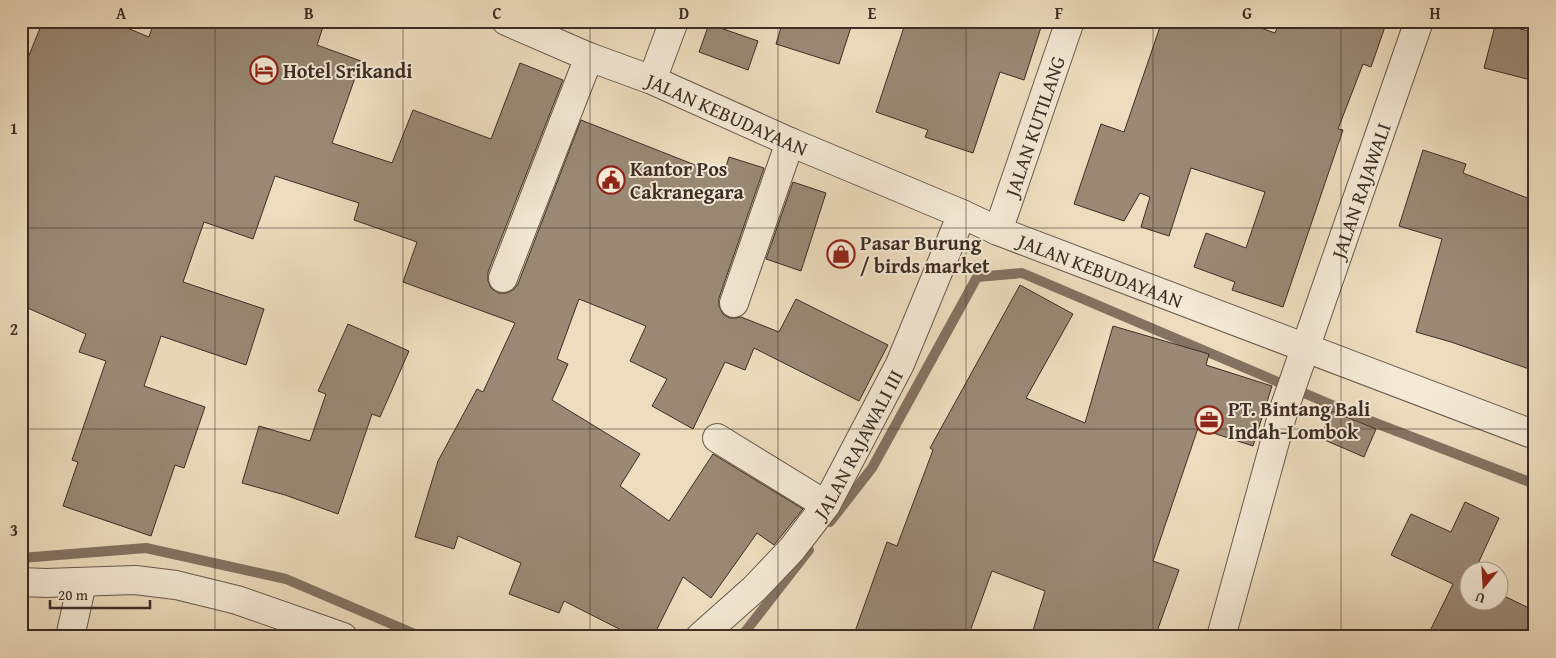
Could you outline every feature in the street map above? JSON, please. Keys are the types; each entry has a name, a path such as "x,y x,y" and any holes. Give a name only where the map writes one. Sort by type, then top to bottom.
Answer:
{"street":[{"name":"JALAN KEBUDAYAAN","path":"506,21 588,57 652,80 790,142 998,231 1303,354 1535,435"},
{"path":"652,80 674,21"},
{"name":"JALAN KUTILANG","path":"998,231 1070,21"},
{"name":"JALAN RAJAWALI","path":"1221,637 1284,409 1419,21"},
{"path":"503,278 588,57"},
{"path":"734,303 790,142"},
{"name":"JALAN RAJAWALI III","path":"703,634 754,589 792,549 826,505 900,364 962,214"},
{"path":"717,438 826,505"},
{"path":"21,582 82,583 134,580 176,585 237,600 336,636"},
{"path":"70,637 82,583"}],"building":[{"path":"43,21 110,21 149,37 154,21 325,21 317,45 361,61 332,143 392,163 413,110 491,139 520,63 563,80 488,272 488,281 491,288 498,293 506,293 513,290 518,284 581,120 723,176 729,157 764,168 719,298 719,306 723,314 729,318 741,317 779,332 796,299 888,345 859,401 754,348 745,370 725,362 693,429 652,406 667,379 630,361 646,326 579,299 557,359 568,364 552,400 640,454 620,486 669,521 713,454 803,509 774,545 757,533 711,598 683,577 653,637 635,637 564,601 559,613 509,594 521,563 458,536 454,549 415,537 438,461 477,389 483,392 515,323 403,282 417,242 354,220 359,203 275,176 253,239 204,222 183,282 264,309 246,365 161,336 144,386 205,407 184,468 175,465 151,536 63,506 78,462 72,460 106,361 79,352 86,334 21,305 21,75"},
{"path":"783,21 853,21 839,64 776,44"},
{"path":"906,21 1043,21 1024,80 1000,72 973,153 925,137 928,130 876,112"},
{"path":"1162,21 1241,21 1275,33 1280,21 1387,21 1371,67 1363,64 1338,129 1343,130 1283,307 1232,290 1235,282 1194,267 1206,233 1246,248 1265,192 1191,168 1169,236 1141,227 1150,197 1140,193 1124,221 1074,204 1101,124 1124,132"},
{"path":"1496,22 1535,33 1535,81 1484,68"},
{"path":"709,24 758,41 748,70 699,52"},
{"path":"1423,150 1466,164 1463,173 1535,201 1535,371 1416,332 1442,239 1399,226"},
{"path":"793,182 826,193 801,271 766,259"},
{"path":"1020,285 1073,314 1026,398 1085,423 1113,326 1209,354 1206,365 1272,386 1253,446 1198,428 1153,561 1179,570 1155,637 1031,637 1045,591 992,571 968,637 853,637 887,542 897,546 933,450 930,448"},
{"path":"348,324 409,351 380,417 372,414 338,514 285,495 242,483 259,426 310,441 326,394 318,391"},
{"path":"1332,411 1376,429 1364,457 1320,438"},
{"path":"1465,502 1499,518 1480,560 1458,560 1458,610 1508,610 1508,598 1535,611 1535,637 1427,637 1453,584 1391,555 1411,514 1451,532"}],"waterway":[{"path":"830,522 872,468 977,277 1022,273 1365,419 1535,484"},
{"path":"21,558 146,548 286,579 422,637"},
{"path":"741,637 809,550"}],"place":[{"name":"Hotel Srikandi","path":"264,70"},
{"name":"Kantor Pos Cakranegara","path":"611,180"},
{"name":"Pasar Burung / birds market","path":"841,254"},
{"name":"PT. Bintang Bali Indah-Lombok","path":"1209,420"}]}
